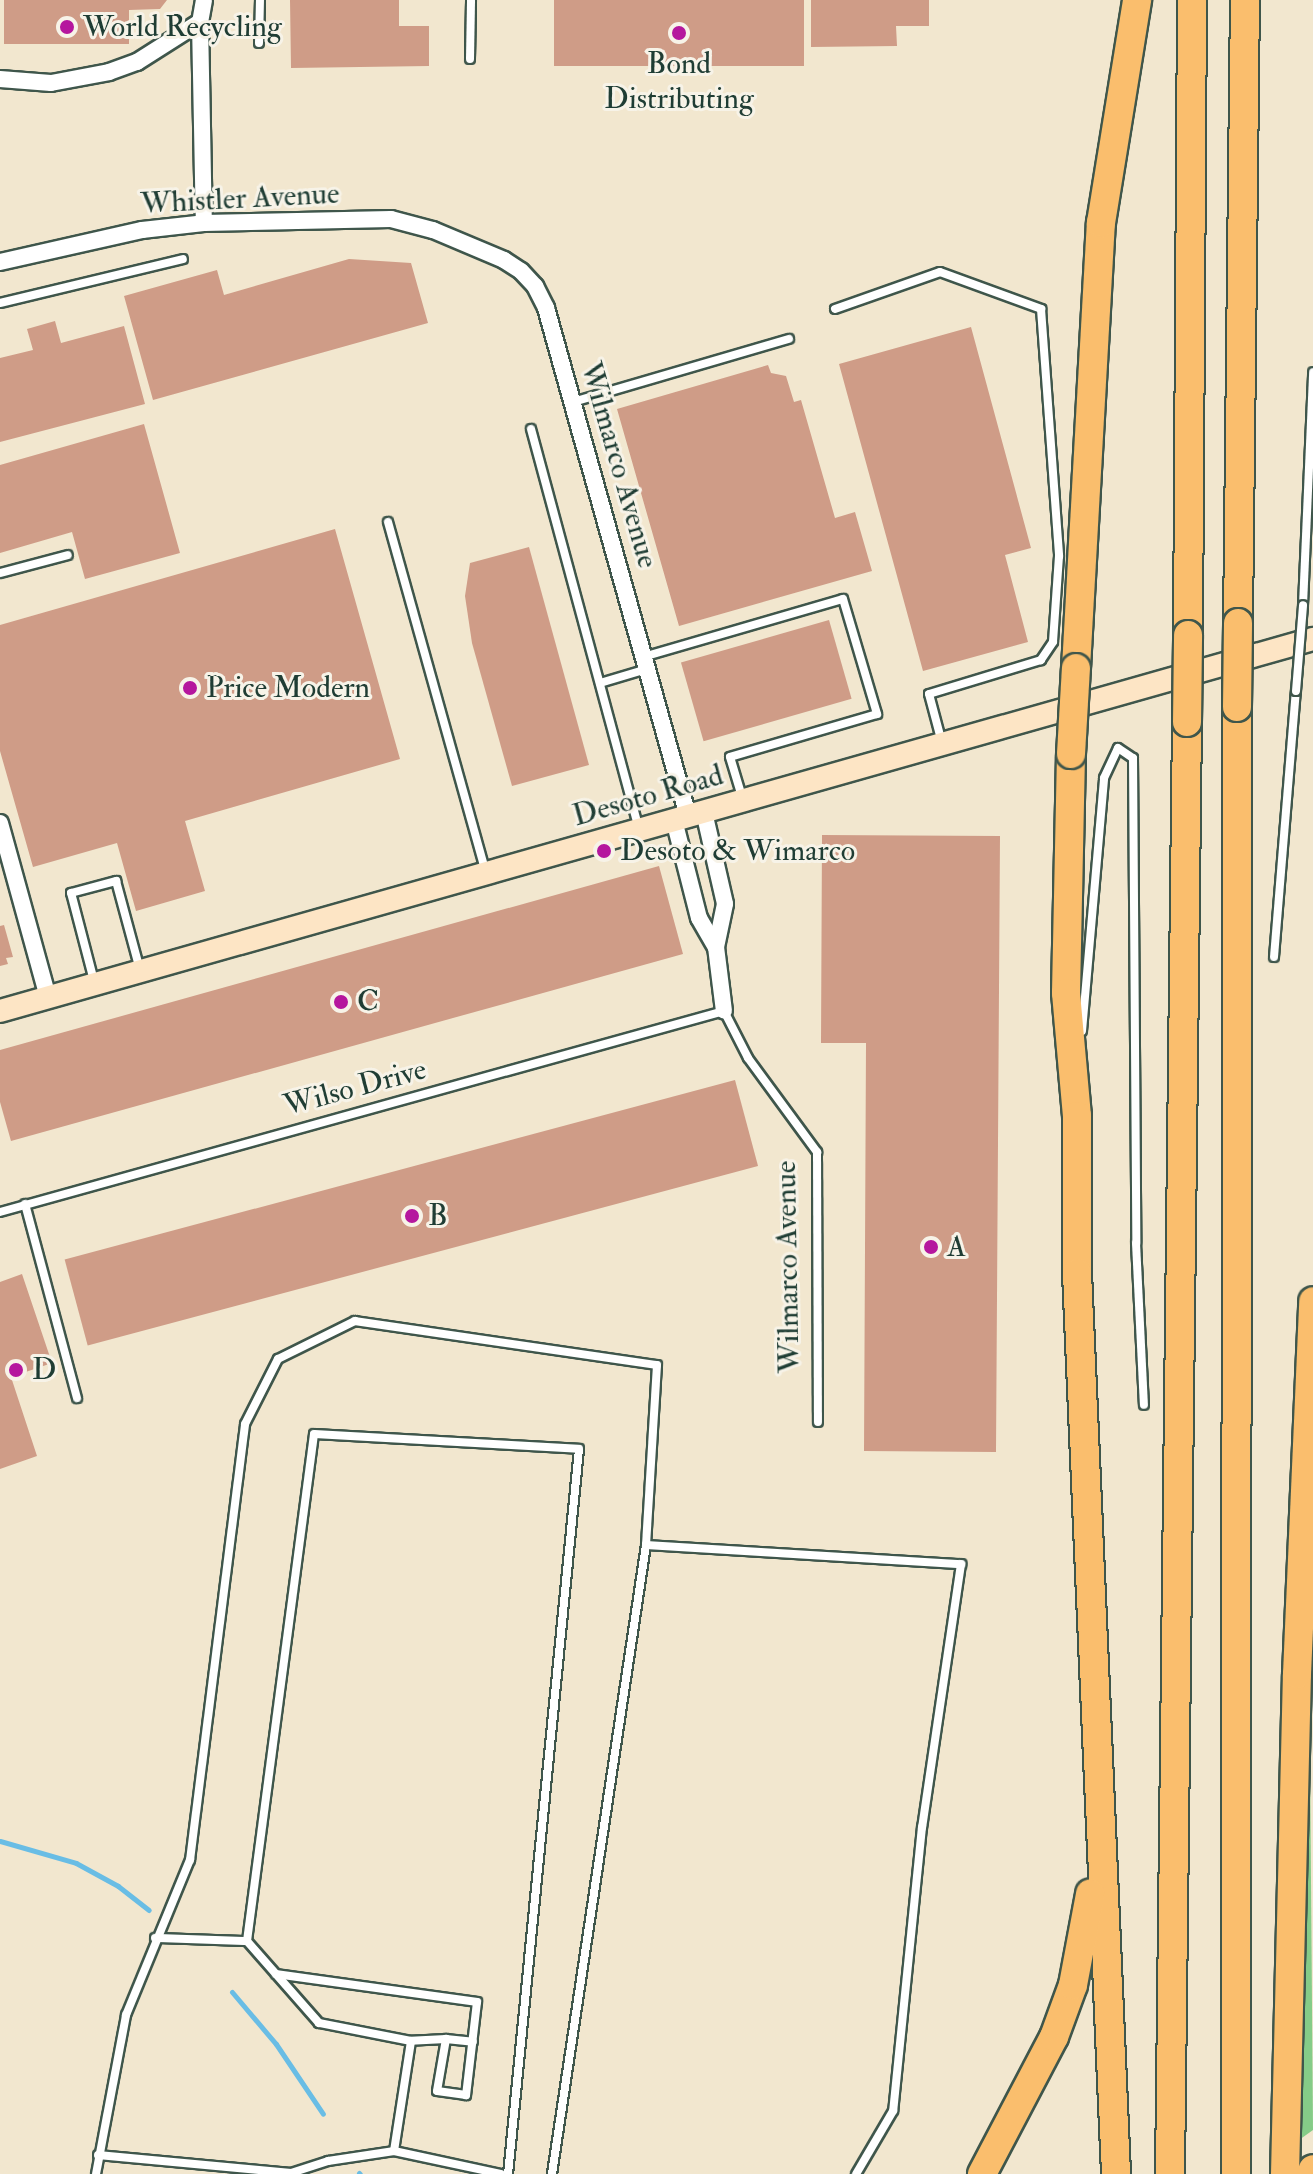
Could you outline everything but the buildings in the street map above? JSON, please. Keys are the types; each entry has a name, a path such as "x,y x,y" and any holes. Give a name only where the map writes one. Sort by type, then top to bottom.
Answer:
{"highway":[{"path":"1116,2174 1077,1273 1077,1116 1066,993 1071,754 1101,223 1137,0"},
{"path":"1170,2174 1188,635 1192,0"},
{"path":"1236,2174 1237,707 1245,0"},
{"path":"1285,2174 1297,1674 1313,1301"},
{"path":"982,2174 1032,2083 1073,1985 1091,1888 1095,1734"}],"street":[{"path":"204,0 200,22 204,223"},
{"path":"0,79 51,83 109,72 137,62 200,22"},
{"name":"Whistler Avenue","path":"0,262 142,230 204,223 391,219"},
{"name":"Wilmarco Avenue","path":"391,219 433,230 504,260 521,271 535,286 546,308 688,816 725,904 716,947 724,1011"},
{"name":"Desoto Road","path":"0,1011 1313,639"},
{"name":"Wilmarco Avenue","path":"688,816 699,918 716,947"},
{"path":"0,823 6,869 48,997"}],"lane":[{"path":"259,43 260,0"},
{"path":"470,59 471,0"},
{"path":"0,303 183,259"},
{"path":"835,309 940,272 1041,309 1059,556 1053,642 1041,660 929,694 942,744"},
{"path":"572,402 789,339"},
{"path":"1274,957 1303,605 1313,372"},
{"path":"531,429 640,830"},
{"path":"388,522 486,873"},
{"path":"0,573 68,555"},
{"path":"600,683 645,663 843,599 877,714 730,757 743,800"},
{"path":"1077,1116 1088,933 1104,778 1118,748 1133,758 1136,1243 1144,1405"},
{"path":"95,984 71,893 116,881 140,971"},
{"name":"Wilso Drive","path":"0,1212 724,1011"},
{"name":"Wilmarco Avenue","path":"724,1011 748,1058 817,1152 818,1422"},
{"path":"25,1204 77,1398"},
{"path":"96,2174 116,2081 126,2015 155,1938 190,1860 245,1424 278,1359 355,1321 657,1365 646,1545 552,2174"},
{"path":"247,1941 314,1434 579,1449 508,2174"},
{"path":"646,1545 961,1564 922,1827 893,2111 856,2174"},
{"path":"155,1938 247,1941 319,2023 411,2041 446,2039 473,2042"},
{"path":"276,1974 477,2002 466,2095 437,2091 446,2039"},
{"path":"394,2151 411,2041"},
{"path":"98,2155 291,2173 328,2161 394,2151 501,2174"}],"green space":[{"path":"1310,1755 1313,2130 1299,2140"}],"waterway":[{"path":"0,1841 76,1863 118,1886 149,1910"},
{"path":"232,1992 276,2044 323,2114"}],"place":[{"name":"World Recycling","path":"67,27"},
{"name":"Bond Distributing","path":"679,33"},
{"name":"Price Modern","path":"190,688"},
{"name":"Desoto & Wimarco","path":"604,851"},
{"name":"C","path":"341,1002"},
{"name":"B","path":"412,1216"},
{"name":"A","path":"931,1247"},
{"name":"D","path":"16,1370"}]}
